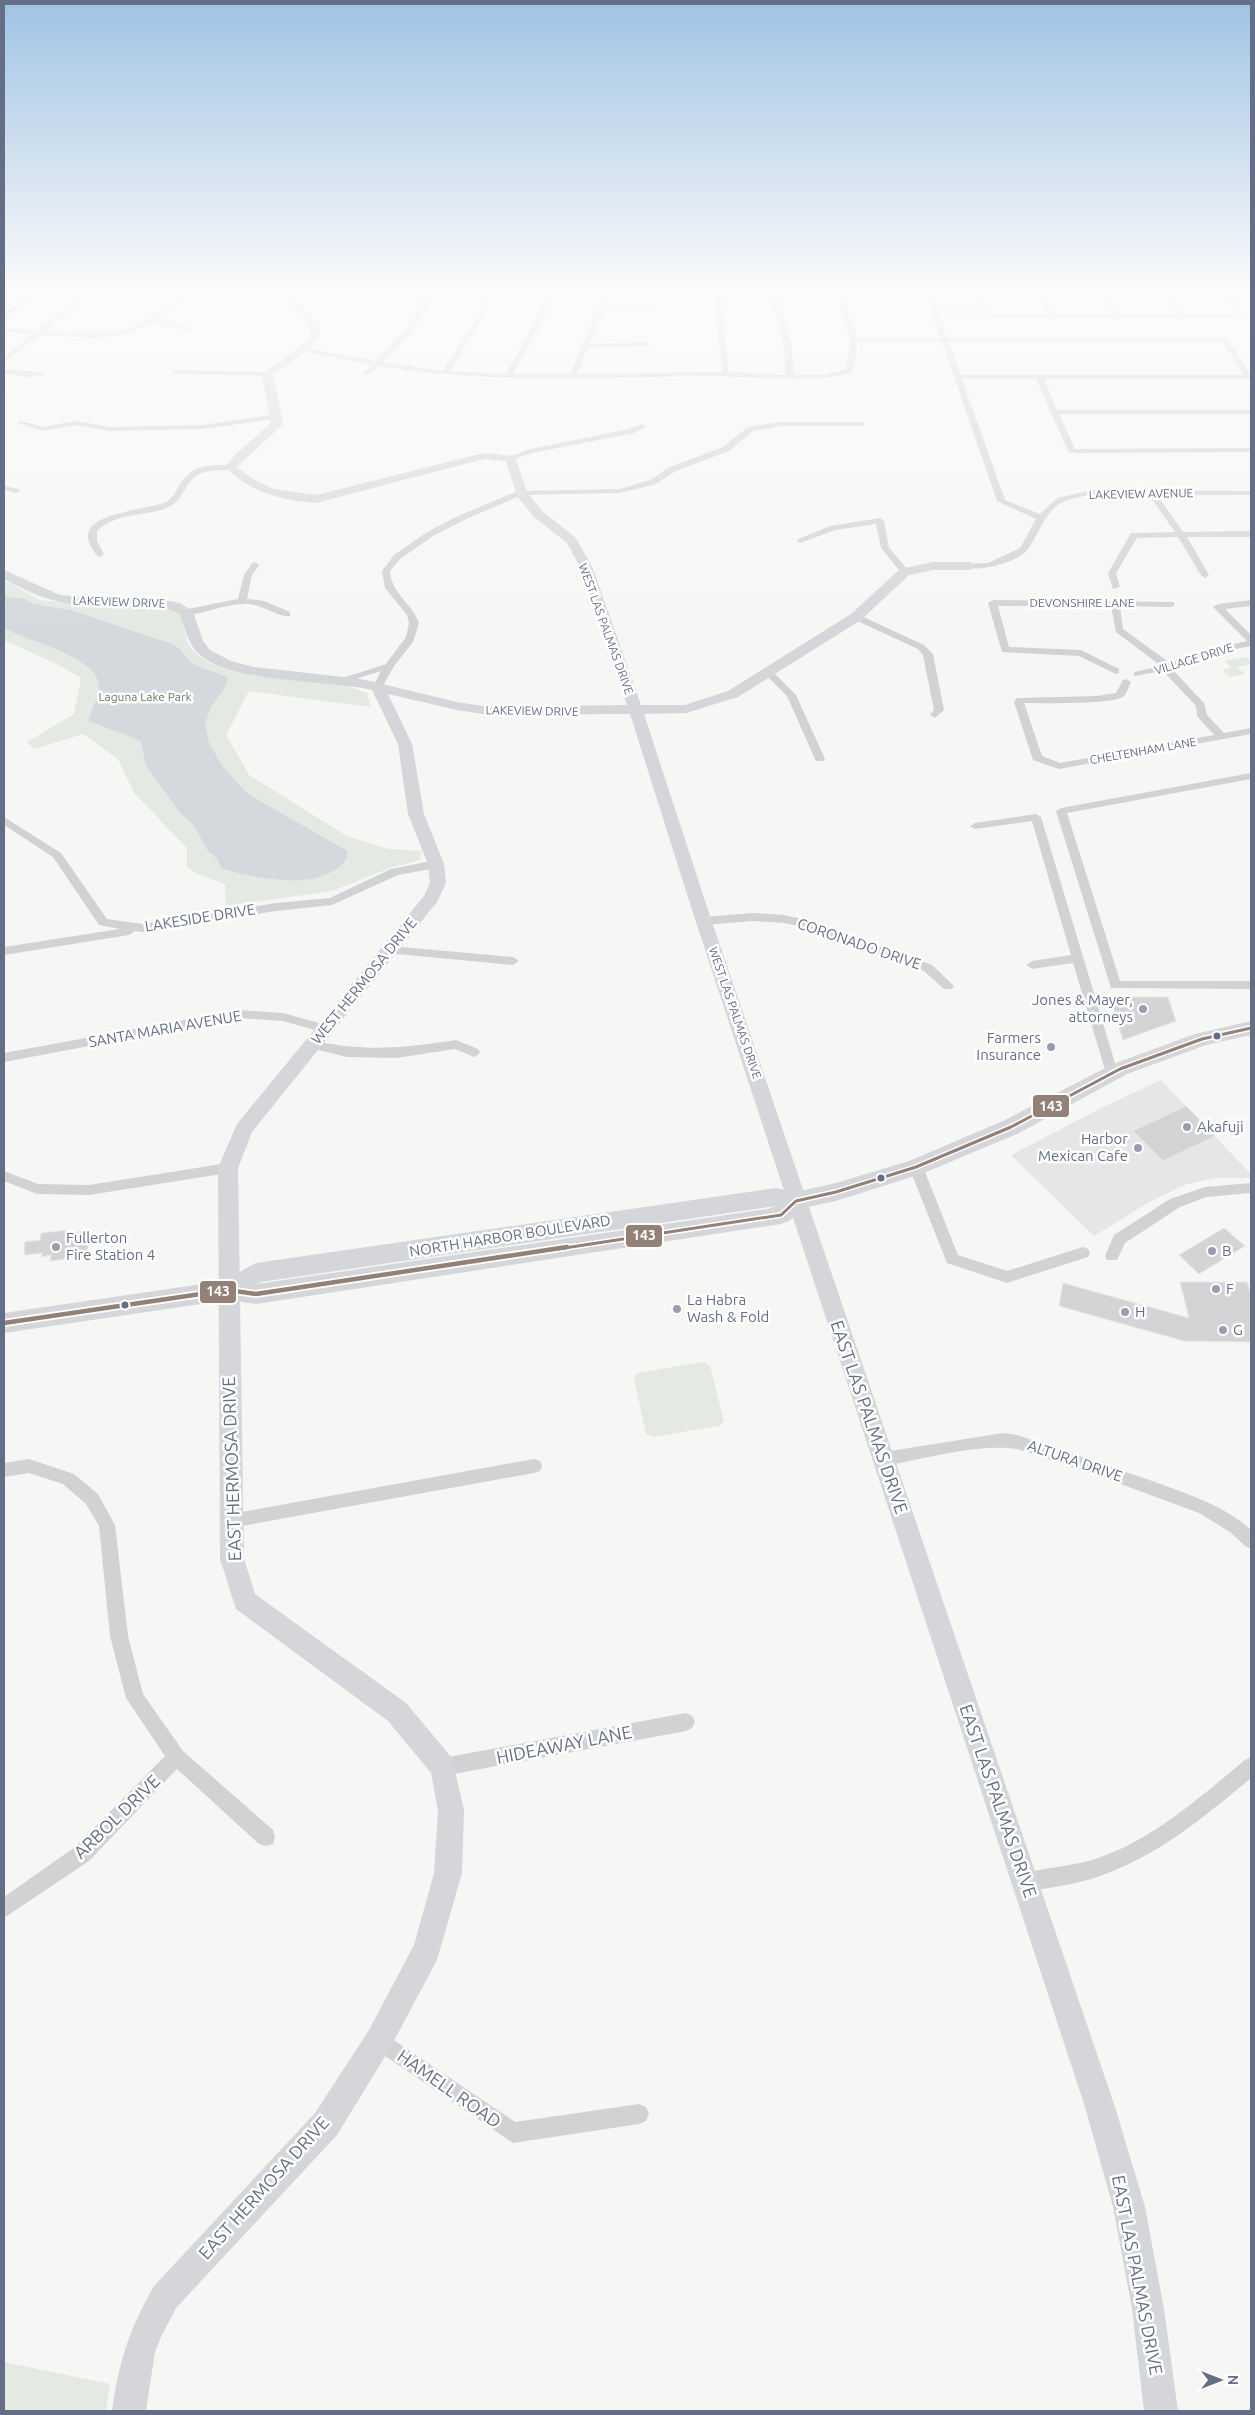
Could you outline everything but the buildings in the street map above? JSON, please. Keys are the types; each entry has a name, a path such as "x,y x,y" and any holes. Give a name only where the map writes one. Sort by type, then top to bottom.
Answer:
{"main road":[{"name":"NORTH HARBOR BOULEVARD","path":"4,1323 228,1290 256,1294 781,1215 796,1201 836,1192 916,1167 1011,1127 1112,1074 1202,1039 1251,1028"}],"street":[{"path":"100,554 92,545 92,535 96,526 123,514 150,510 166,505 176,499 188,478 198,472 212,468 231,467 240,456 277,424 274,405"},
{"path":"968,405 1002,501 1041,518"},
{"path":"1052,405 1072,451 1251,450"},
{"path":"1055,412 1251,412"},
{"path":"22,423 43,429 75,423 110,429 194,427 277,416"},
{"path":"378,687 389,666 407,643 414,626 410,613 387,584 386,571 392,561 430,534 461,518 521,493 620,490 653,482 672,469 726,450 751,430 781,424 861,424"},
{"path":"231,467 240,477 288,498 316,499 484,456 511,458 530,451 632,431 642,426"},
{"name":"WEST LAS PALMAS DRIVE","path":"511,458 521,493 538,514 572,541 587,570 678,838 796,1201"},
{"path":"4,488 16,491"},
{"name":"LAKEVIEW AVENUE","path":"970,566 989,566 1023,550 1041,518 1060,500 1092,492 1251,493"},
{"path":"1152,493 1181,535 1205,575"},
{"path":"800,540 832,528 879,516 885,548 905,572 933,566 970,566"},
{"path":"1116,587 1112,573 1134,535 1251,534"},
{"path":"242,599 248,575 255,565"},
{"name":"LAKEVIEW DRIVE","path":"4,574 39,593 59,599 82,602 165,603 179,607 186,612 196,642 205,653 218,661 234,667 273,674 342,680 458,706 490,711 635,711 686,709 733,694 856,618 905,572"},
{"path":"186,612 242,599 274,607 287,614"},
{"name":"DEVONSHIRE LANE","path":"1116,671 1081,653 1005,650 993,602 1172,604"},
{"path":"1115,603 1119,630 1168,668 1201,705 1202,716 1221,736"},
{"path":"1251,603 1218,606 1251,642"},
{"path":"856,618 921,647 928,654 939,710 935,716"},
{"name":"VILLAGE DRIVE","path":"1137,674 1168,668 1210,652 1251,642"},
{"path":"342,680 389,666"},
{"path":"1128,670 1137,674 1137,680 1126,682 1115,678 1114,674 1116,671 1128,670"},
{"path":"768,672 791,695 820,759"},
{"path":"1037,758 1019,702 1020,700 1104,698 1120,695 1126,682"},
{"name":"WEST HERMOSA DRIVE","path":"228,1290 228,1168 244,1129 390,950 434,893 438,878 436,864 416,814 405,744 378,687"},
{"name":"CHELTENHAM LANE","path":"1037,758 1059,766 1251,731"},
{"path":"1251,776 1061,811 1115,985 1251,985"},
{"path":"975,826 1036,817 1112,1074"},
{"name":"LAKESIDE DRIVE","path":"4,820 57,856 103,922 142,928 276,907 332,901 395,872 436,864"},
{"name":"CORONADO DRIVE","path":"704,921 753,917 778,918 812,925 928,968 948,986"},
{"path":"4,951 142,928"},
{"path":"390,950 513,961"},
{"path":"1032,965 1078,958"},
{"name":"SANTA MARIA AVENUE","path":"4,1058 239,1014 284,1017 326,1029"},
{"path":"314,1045 347,1052 396,1053 456,1044 474,1052"},
{"path":"916,1167 952,1259 1007,1277 1084,1253"},
{"path":"4,1176 37,1189 89,1190 228,1168"},
{"path":"1112,1256 1119,1239 1176,1203 1205,1192 1251,1188"},
{"name":"EAST LAS PALMAS DRIVE","path":"796,1201 1100,2107 1129,2207 1148,2309 1161,2411"},
{"name":"EAST HERMOSA DRIVE","path":"129,2411 139,2352 147,2329 165,2297 326,2124 380,2040 427,1950 448,1873 451,1810 443,1768 397,1712 245,1601 232,1559 228,1290"},
{"name":"ALTURA DRIVE","path":"884,1459 983,1442 1018,1442 1204,1508 1236,1527 1251,1541"},
{"path":"4,1470 28,1466 68,1479 92,1499 107,1525 119,1636 136,1698 177,1757 266,1837"},
{"path":"231,1520 534,1466"},
{"name":"HIDEAWAY LANE","path":"443,1768 686,1722"},
{"name":"ARBOL DRIVE","path":"4,1908 82,1854 177,1757"},
{"path":"1026,1882 1092,1869 1138,1850 1184,1819 1251,1766"},
{"name":"HAMELL ROAD","path":"380,2040 513,2133 639,2114"}],"shaded area":[{"path":"4,593 7,597 25,599 33,604 71,610 167,642 178,648 193,663 228,678 225,687 211,707 205,724 209,743 223,767 248,794 347,851 347,858 336,869 322,876 306,880 271,879 222,869 217,858 208,851 193,824 180,813 146,765 141,741 89,721 99,689 95,674 73,657 4,628"},
{"path":"1161,1080 1251,1174 1251,1178 1216,1178 1187,1184 1151,1201 1094,1236 1011,1155 1099,1109"}],"green space":[{"name":"Laguna Lake Park","path":"4,580 40,600 91,606 167,606 181,615 191,648 203,659 221,667 241,673 328,683 367,693 371,707 249,691 226,735 249,775 347,836 388,849 422,851 420,860 393,867 332,891 226,906 225,884 197,874 187,867 187,848 134,793 118,759 83,734 34,749 27,742 74,714 81,678 61,666 4,640"},
{"path":"1248,657 1251,664 1237,667 1245,674 1230,677 1222,670 1231,668 1225,661"},
{"path":"703,1362 710,1366 724,1421 719,1426 653,1437 646,1434 634,1379 637,1373"},
{"path":"4,2362 110,2384 106,2411 4,2411"}],"transit line":[{"name":"143","path":"4,1323 228,1290 256,1294 781,1215 796,1201 836,1192 916,1167 1011,1127 1120,1069 1202,1039 1251,1028"}],"place":[{"name":"Jones & Mayer, attorneys","path":"1143,1009"},
{"name":"Farmers Insurance","path":"1051,1047"},
{"name":"Akafuji","path":"1187,1127"},
{"name":"Harbor Mexican Cafe","path":"1138,1148"},
{"name":"Fullerton Fire Station 4","path":"56,1247"},
{"name":"B","path":"1212,1251"},
{"name":"F","path":"1216,1289"},
{"name":"La Habra Wash & Fold","path":"677,1309"},
{"name":"H","path":"1125,1312"},
{"name":"G","path":"1223,1330"}]}
